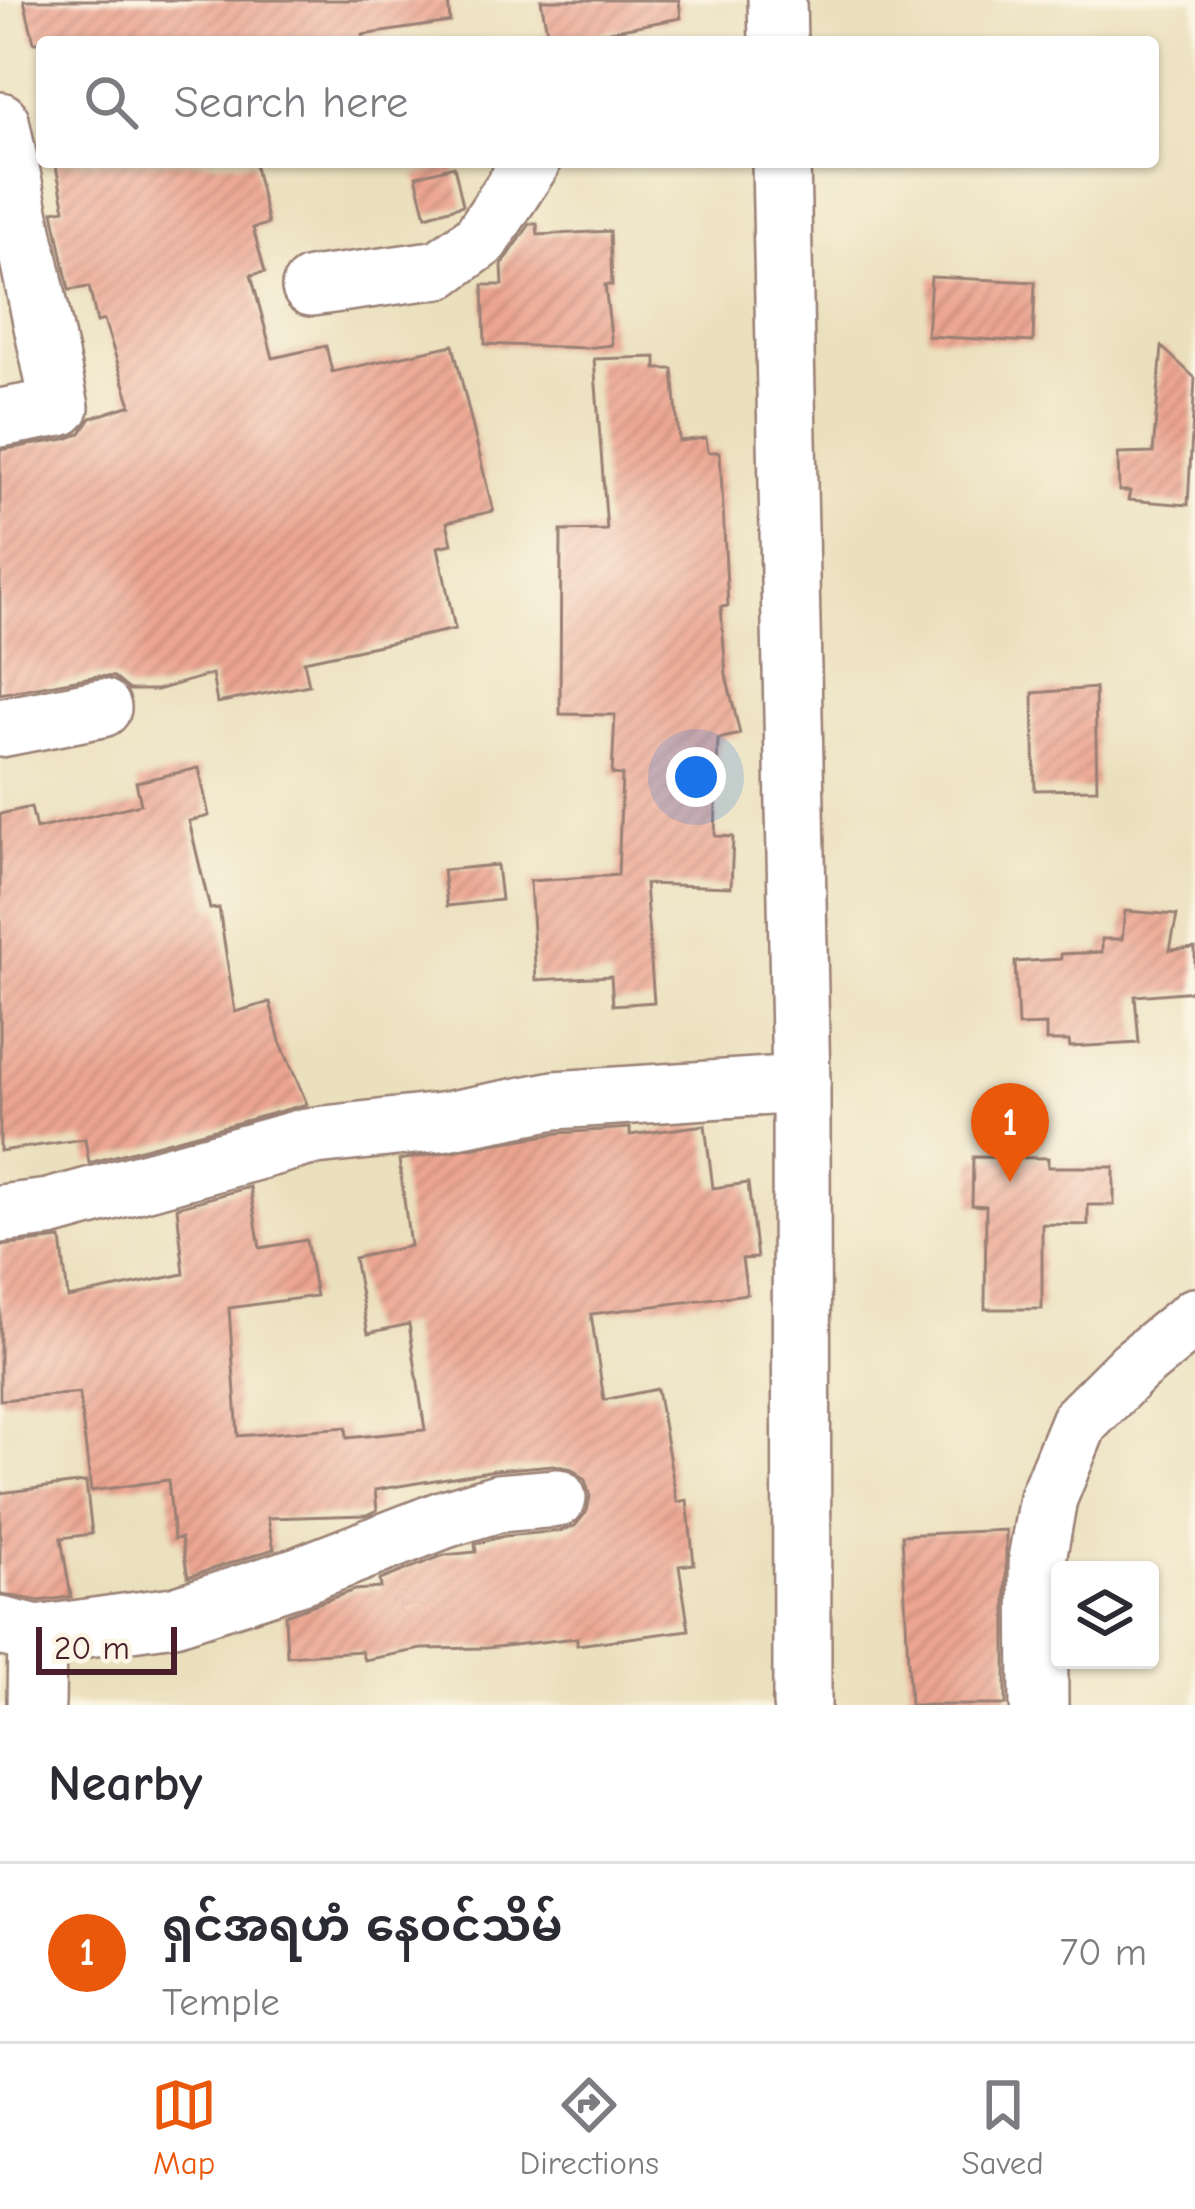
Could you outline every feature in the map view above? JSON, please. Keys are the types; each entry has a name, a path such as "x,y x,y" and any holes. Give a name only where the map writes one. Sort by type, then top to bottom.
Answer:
{"street":[{"path":"777,0 778,36"},
{"path":"0,121 60,407 0,418"},
{"path":"311,287 440,269 481,240 527,168"},
{"path":"781,168 801,1084 802,1705"},
{"path":"0,728 102,708"},
{"path":"0,1214 49,1208 307,1137 441,1122 555,1100 801,1084"},
{"path":"1039,1705 1037,1554 1048,1498 1079,1422 1133,1367 1195,1317"},
{"path":"36,1705 19,1630 174,1616 498,1502 556,1498"}],"building":[{"path":"24,0 448,0 450,22 362,36 36,36 34,42"},
{"path":"541,0 679,0 681,18 582,36 548,36"},
{"path":"56,168 255,168 268,224 253,228 265,272 251,275 273,358 326,346 332,372 453,345 493,511 447,522 452,544 438,547 455,629 304,661 309,685 217,703 212,674 157,690 129,690 114,677 97,676 0,694 0,450 66,439 81,433 91,418 131,405 104,320 97,322 89,287 69,290 53,211 65,209"},
{"path":"454,168 463,205 426,216 416,176"},
{"path":"530,224 537,224 538,235 610,231 612,285 605,285 612,345 485,344 483,285 503,285 502,265"},
{"path":"931,277 1035,282 1033,342 927,336"},
{"path":"1162,347 1195,378 1188,505 1128,500 1130,491 1119,491 1118,454 1153,453"},
{"path":"656,357 656,369 673,369 679,441 706,438 708,452 720,452 728,606 721,607 726,675 740,734 718,739 715,836 733,837 731,887 645,884 654,1002 613,1005 611,976 536,980 530,881 618,875 622,775 612,774 615,715 560,714 561,531 607,530 594,359"},
{"path":"1095,688 1097,789 1035,790 1033,693"},
{"path":"199,768 209,816 189,821 210,909 219,908 235,1012 270,1002 280,1041 307,1104 89,1163 85,1139 0,1151 0,814 31,807 36,829 141,804 136,782"},
{"path":"497,865 501,900 447,906 443,870"},
{"path":"1125,911 1177,915 1170,950 1195,948 1195,991 1135,996 1139,1043 1070,1047 1069,1041 1046,1041 1046,1025 1018,1026 1015,962 1102,952 1102,939 1122,939"},
{"path":"705,1125 713,1188 748,1183 757,1258 742,1259 747,1294 591,1314 604,1400 657,1389 677,1502 687,1500 694,1564 679,1566 689,1630 577,1645 577,1638 487,1648 422,1649 364,1660 361,1651 287,1656 285,1615 355,1590 381,1588 380,1580 444,1555 476,1552 475,1544 575,1526 587,1511 590,1496 585,1480 572,1469 554,1465 375,1490 377,1510 366,1515 268,1518 274,1549 188,1577 181,1538 174,1539 168,1480 91,1491 79,1393 0,1400 0,1246 61,1239 68,1298 184,1274 177,1207 250,1187 260,1248 306,1240 316,1296 229,1308 238,1436 346,1427 347,1438 425,1430 409,1324 368,1333 354,1258 410,1246 399,1160 559,1133 630,1128 630,1135"},
{"path":"973,1157 1048,1158 1048,1167 1114,1167 1114,1205 1088,1205 1088,1225 1042,1224 1042,1309 985,1309 986,1206 972,1205"},
{"path":"86,1482 92,1534 61,1538 71,1597 39,1601 0,1594 0,1493"},
{"path":"1006,1530 1006,1705 910,1705 902,1535"}],"place":[{"name":"ရှင်အရဟံ နေဝင်သိမ်","path":"1010,1182"}]}
